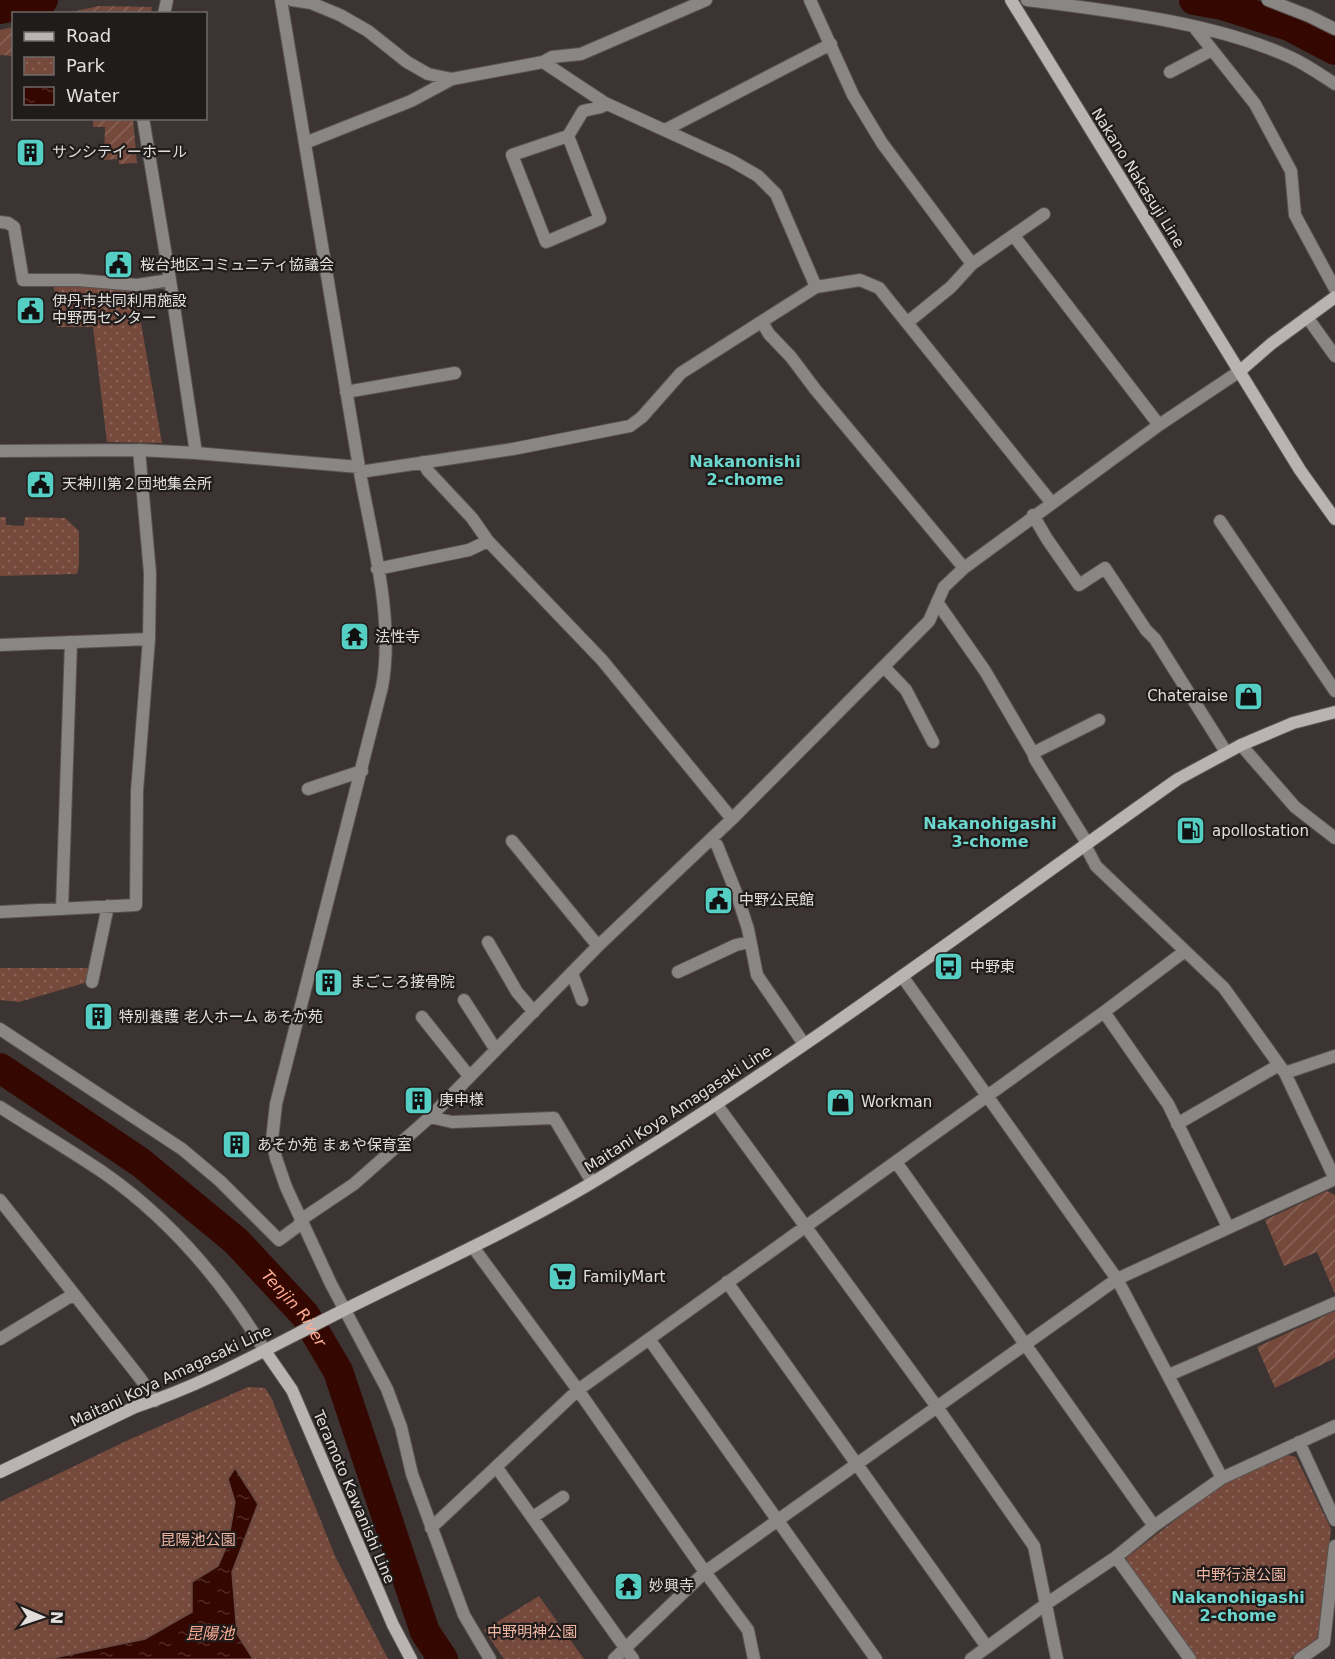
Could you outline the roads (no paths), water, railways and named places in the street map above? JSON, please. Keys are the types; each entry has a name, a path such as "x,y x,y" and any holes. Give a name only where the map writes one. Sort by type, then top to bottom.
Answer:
{"main road":[{"name":"Nakano Nakasuji Line","path":"1011,0 1239,371"},
{"path":"1335,297 1239,371 1300,470 1335,519"},
{"name":"Maitani Koya Amagasaki Line","path":"0,1472 135,1407 155,1401 265,1351 473,1247 592,1182 717,1105 1178,779 1241,745 1293,723 1335,712"},
{"name":"Teramoto Kawanishi Line","path":"265,1351 292,1390 393,1625 411,1659"}],"street":[{"path":"305,143 411,101 452,79 543,62 552,57 581,54 705,0"},
{"path":"810,0 853,95 882,143 972,264"},
{"path":"1027,0 1102,10 1194,27 1239,39 1292,58 1335,84"},
{"path":"1268,0 1335,29"},
{"path":"452,79 429,74 407,62 368,31 340,15 311,3 286,1 305,143 386,619 386,669 278,1096 272,1140 286,1187 331,1284 387,1389 401,1427 412,1474 464,1615 490,1659"},
{"path":"1194,27 1255,104 1291,171 1295,214 1335,289"},
{"path":"665,130 831,44"},
{"path":"1170,72 1212,50"},
{"path":"543,62 605,103 732,161 759,176 776,194 816,287"},
{"path":"568,136 600,219 546,242 512,155 568,136 583,111 602,107 605,103"},
{"path":"143,120 196,453"},
{"path":"908,322 951,287 972,264 1044,214"},
{"path":"0,222 14,227 23,280 78,280 137,285 170,280"},
{"path":"1014,236 1159,425"},
{"path":"0,451 139,450 196,453 359,469 513,449 630,426 642,417 681,373 816,287 850,281 869,282 879,288 1051,502"},
{"path":"1307,317 1335,356"},
{"path":"762,322 964,568"},
{"path":"0,1029 182,1149 220,1181 279,1240 298,1226 302,1219 354,1184 430,1118 598,946 711,840 884,668 929,621 944,587 964,568 1051,502 1239,371"},
{"path":"346,392 431,382 455,373"},
{"path":"0,912 136,905 137,791 149,639 150,573 139,450"},
{"path":"423,462 428,471 472,518 488,541 602,660 732,819"},
{"path":"1033,515 1079,585 1105,568 1146,630 1155,639 1227,752"},
{"path":"1220,521 1233,550 1283,615 1335,691"},
{"path":"377,569 469,550 488,541"},
{"path":"614,1659 705,1572 1118,1279 1335,1179 1282,1069 1224,988 1096,866 1086,844 985,671 938,602"},
{"path":"1283,615 1295,607"},
{"path":"0,645 149,639"},
{"path":"62,909 71,642"},
{"path":"884,668 906,690 933,742"},
{"path":"1033,753 1099,720"},
{"path":"1241,745 1294,807 1335,838"},
{"path":"308,789 362,771"},
{"path":"711,840 717,845 737,895 757,975 804,1044"},
{"path":"512,841 598,946"},
{"path":"92,982 108,906"},
{"path":"488,942 517,992 534,1012"},
{"path":"678,972 736,945 750,942"},
{"path":"431,1528 578,1390 1104,1012 1185,951"},
{"path":"572,973 582,1000"},
{"path":"902,976 1118,1279 1222,1478"},
{"path":"464,1000 496,1050"},
{"path":"1104,1012 1168,1104 1227,1227"},
{"path":"422,1017 469,1076"},
{"path":"1178,1124 1282,1069 1335,1056"},
{"path":"717,1105 937,1407 1034,1546 1057,1659"},
{"path":"0,1107 104,1173 146,1206 199,1260 231,1298 265,1351"},
{"path":"430,1118 452,1122 554,1118 592,1182"},
{"path":"896,1162 1154,1526"},
{"path":"0,1200 155,1401"},
{"path":"473,1247 578,1390 748,1630 754,1659"},
{"path":"728,1281 987,1647"},
{"path":"0,1339 74,1294"},
{"path":"1169,1376 1335,1303"},
{"path":"649,1339 876,1659"},
{"path":"971,1659 1116,1557 1154,1526 1222,1478 1335,1426"},
{"path":"1299,1442 1335,1521"},
{"path":"497,1468 627,1647 633,1659"},
{"path":"533,1517 563,1497"},
{"path":"1300,1659 1324,1642 1335,1546"},
{"path":"1116,1557 1190,1659"}],"water":[{"name":"昆陽池","path":"235,1468 258,1504 232,1572 237,1634 253,1659 49,1659 145,1639 192,1612 192,1582 218,1566 228,1543 235,1502 228,1479"}],"waterway":[{"path":"0,9 43,0"},
{"path":"1194,0 1222,5 1289,26 1335,50"},
{"name":"Tenjin River","path":"0,1068 140,1162 236,1241 305,1315 338,1371 425,1632 443,1659"}],"place":[{"name":"サンシテイーホール","path":"31,152"},
{"name":"桜台地区コミュニティ協議会","path":"119,265"},
{"name":"伊丹市共同利用施設 中野西センター","path":"31,310"},
{"name":"天神川第２団地集会所","path":"41,484"},
{"name":"法性寺","path":"354,637"},
{"name":"Chateraise","path":"1249,696"},
{"name":"apollostation","path":"1191,831"},
{"name":"中野公民館","path":"718,900"},
{"name":"中野東","path":"949,967"},
{"name":"まごころ接骨院","path":"329,982"},
{"name":"特別養護 老人ホーム あそか苑","path":"98,1017"},
{"name":"庚申様","path":"418,1100"},
{"name":"Workman","path":"840,1102"},
{"name":"あそか苑 まぁや保育室","path":"236,1145"},
{"name":"FamilyMart","path":"562,1277"},
{"name":"妙興寺","path":"628,1586"}],"district":[{"name":"Nakanonishi 2-chome","path":"745,470"},
{"name":"Nakanohigashi 3-chome","path":"990,832"},
{"name":"Nakanohigashi 2-chome","path":"1238,1606"}],"park label":[{"name":"昆陽池公園","path":"198,1540"},
{"name":"中野行浪公園","path":"1241,1575"},
{"name":"中野明神公園","path":"532,1632"}]}
